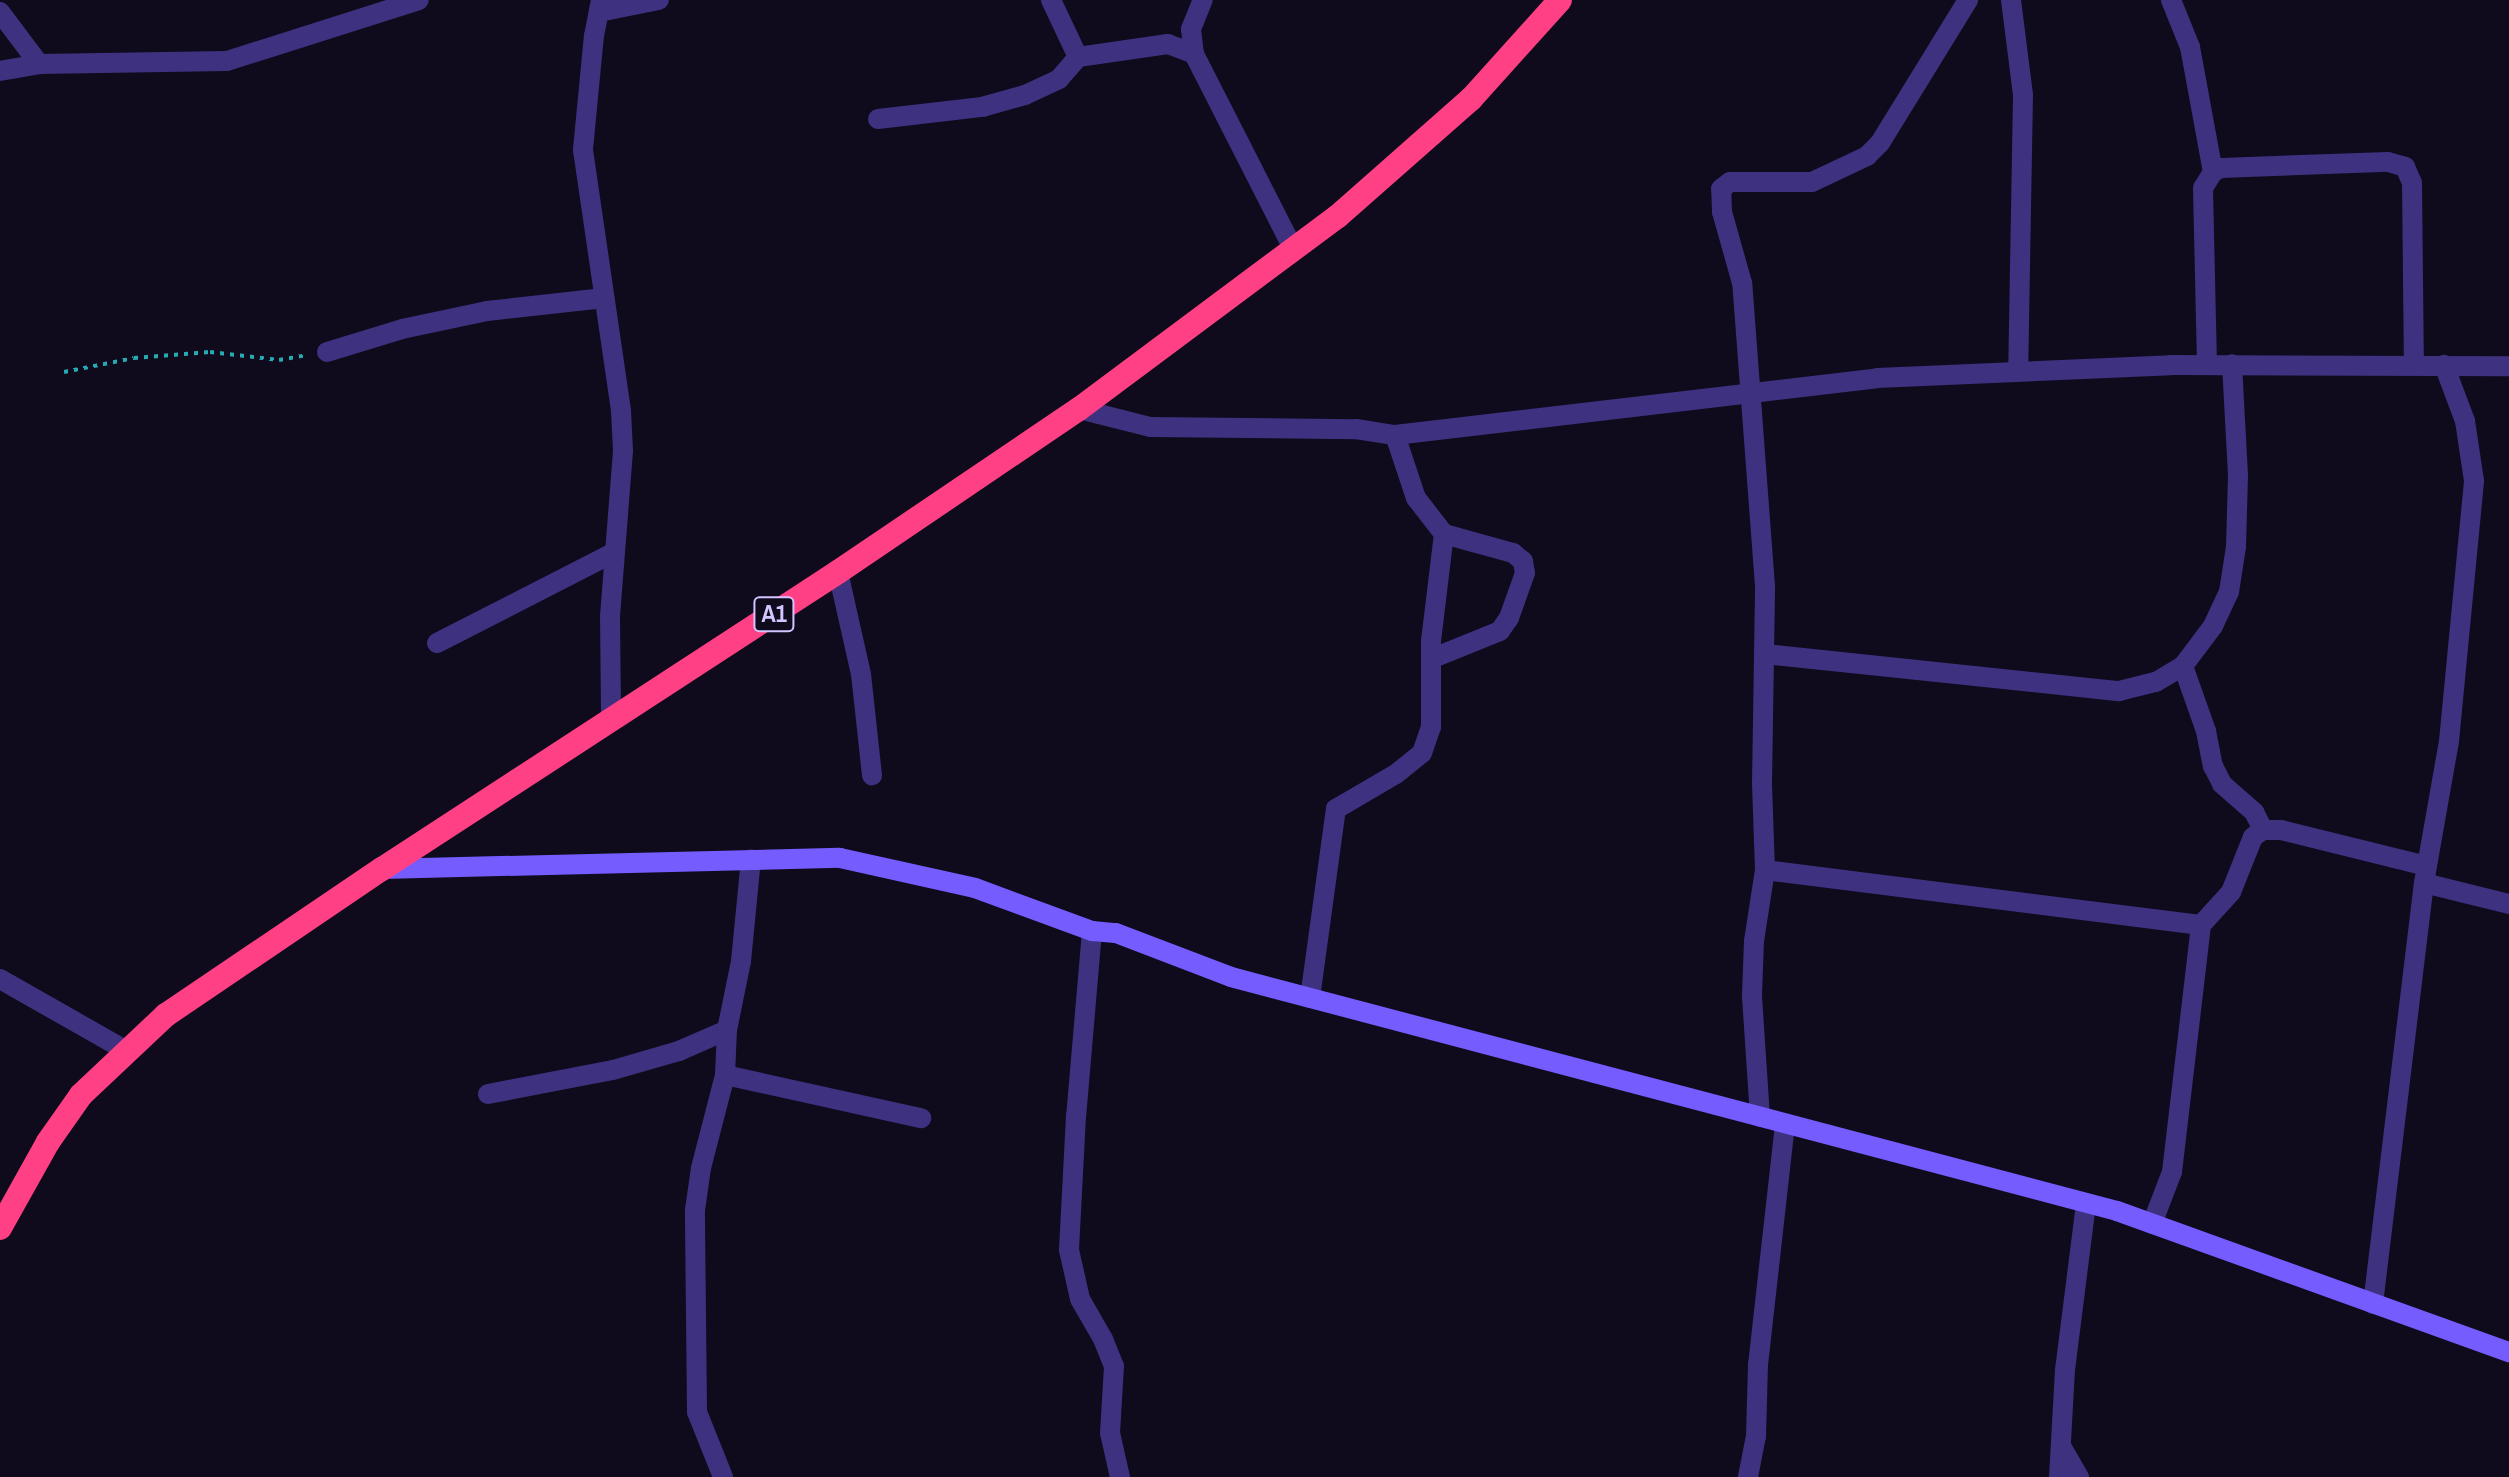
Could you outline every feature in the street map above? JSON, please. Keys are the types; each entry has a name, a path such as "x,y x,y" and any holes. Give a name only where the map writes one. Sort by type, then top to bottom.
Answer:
{"highway":[{"name":"A1","path":"0,1228 48,1142 81,1095 166,1015 382,869 838,572 1079,409 1294,250 1471,99 1560,0"}],"street":[{"path":"0,71 39,64 227,61 419,0"},
{"path":"611,720 610,616 623,451 621,411 583,150 600,6 659,0"},
{"path":"1051,0 1078,57"},
{"path":"1203,0 1191,29 1194,54 1294,250"},
{"path":"1760,1117 1752,995 1754,941 1765,870 1762,783 1765,586 1742,283 1722,212 1721,189 1730,182 1812,182 1867,156 1897,117 1968,0"},
{"path":"2011,0 2023,106 2018,371"},
{"path":"2171,0 2190,47 2213,172"},
{"path":"0,12 39,64"},
{"path":"878,119 982,107 1025,95 1059,79 1078,57 1168,44 1191,29"},
{"path":"1168,44 1194,54"},
{"path":"2207,365 2203,188 2213,172 2221,168 2388,162 2405,167 2412,183 2414,365"},
{"path":"327,352 402,329 487,311 604,298"},
{"path":"1765,654 2119,691 2156,682 2183,666 2213,626 2229,592 2236,547 2238,475 2232,364"},
{"path":"1079,409 1150,427 1356,429 1395,435 1877,378 2232,364 2509,366"},
{"path":"2373,1304 2425,875 2449,741 2474,481 2465,421 2444,365"},
{"path":"1395,435 1416,498 1444,534 1513,553 1523,561 1525,573 1509,618 1500,631 1431,659"},
{"path":"1310,998 1336,809 1396,774 1422,753 1431,727 1431,659 1444,534"},
{"path":"437,643 615,552"},
{"path":"838,572 861,674 872,775"},
{"path":"2183,666 2206,731 2213,766 2222,784 2254,812 2263,830"},
{"path":"2152,1224 2172,1172 2201,925 2231,892 2253,837 2263,830 2281,830 2509,904"},
{"path":"382,869 840,858 975,888 1092,931 1116,933 1231,977 2086,1203 2509,1352"},
{"path":"723,1477 697,1412 695,1210 701,1168 725,1075 727,1030 741,961 751,859"},
{"path":"1765,870 2201,925"},
{"path":"1092,931 1076,1116 1069,1250 1080,1299 1103,1339 1114,1366 1110,1433 1120,1477"},
{"path":"0,979 127,1051"},
{"path":"488,1094 613,1070 679,1051 727,1030"},
{"path":"725,1075 921,1118"},
{"path":"1748,1477 1756,1436 1758,1365 1785,1125"},
{"path":"2059,1477 2065,1370 2086,1203"},
{"path":"2061,1446 2079,1477"}],"path":[{"path":"64,372 134,358 210,352 279,360 327,352"}]}
